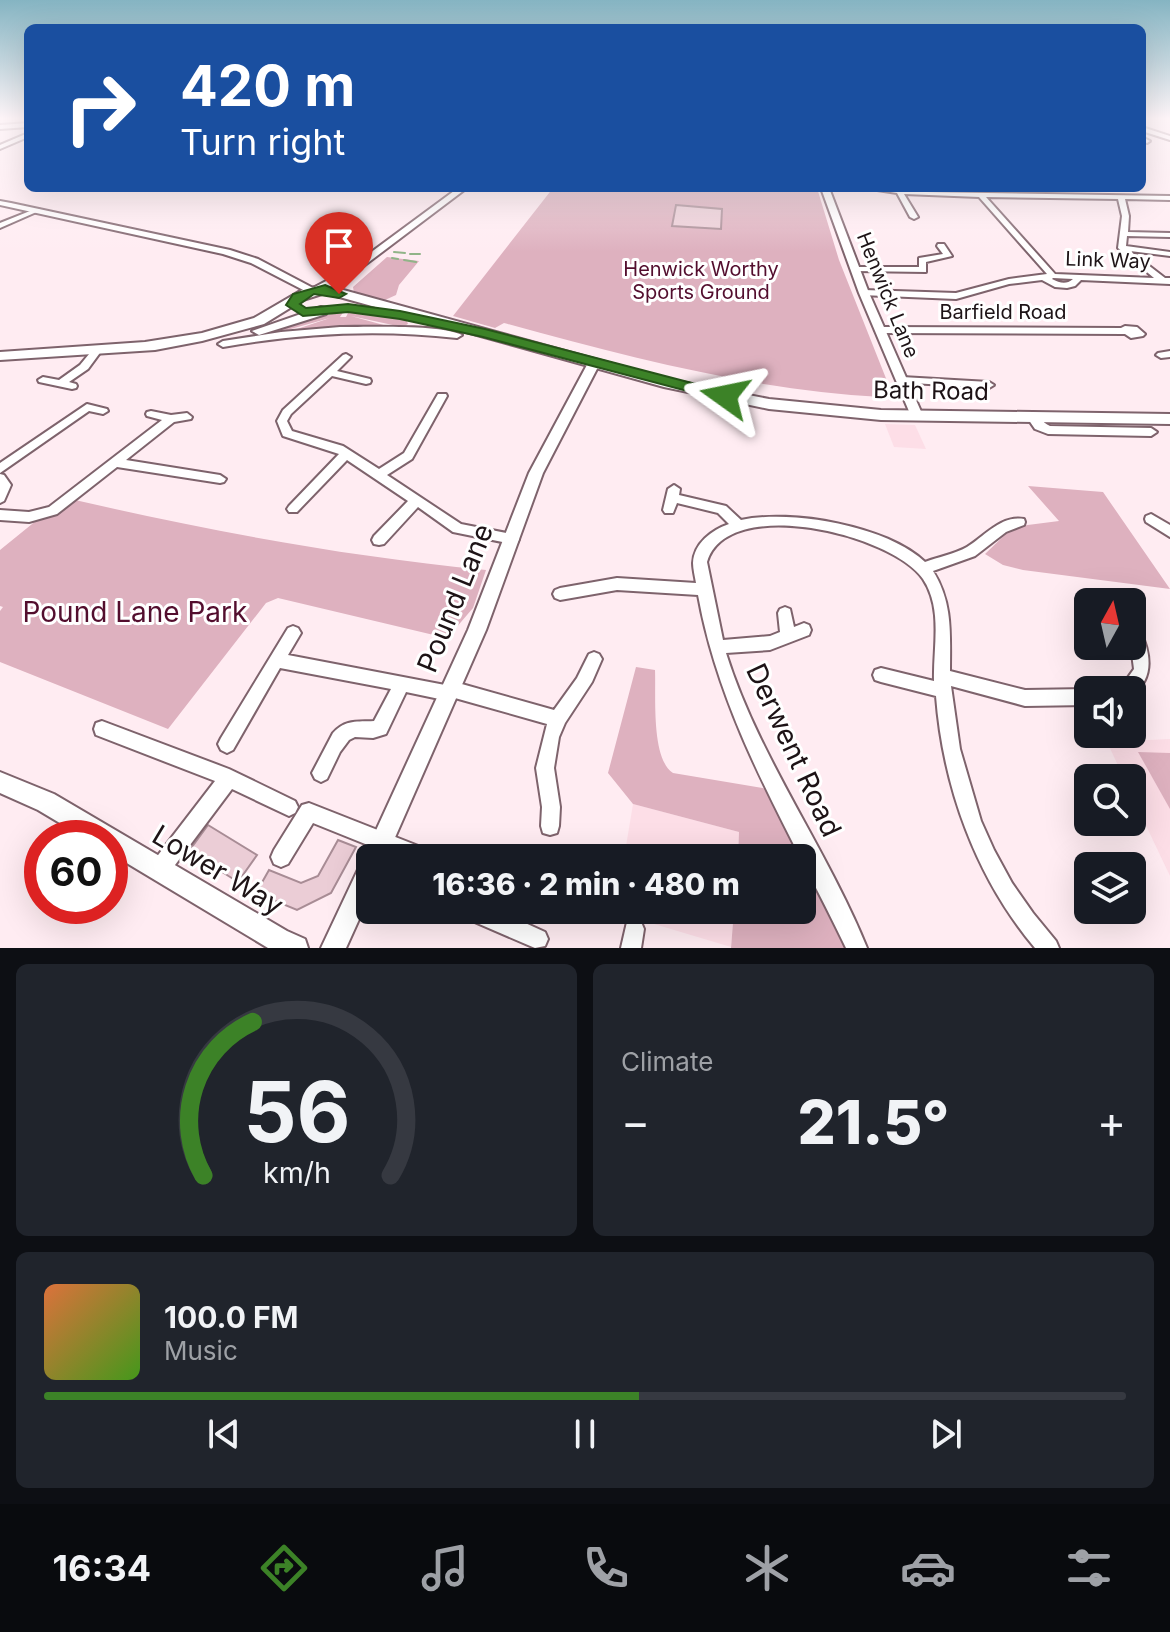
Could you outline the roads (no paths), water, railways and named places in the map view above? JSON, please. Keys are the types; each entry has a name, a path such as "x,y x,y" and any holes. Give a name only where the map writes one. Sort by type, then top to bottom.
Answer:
{"main road":[{"path":"143,347 247,326 272,316 315,290 340,295 416,322"},
{"path":"0,356 229,339 325,310 336,304 340,295"},
{"path":"294,300 298,311 368,309 416,322"},
{"name":"Bath Road","path":"416,322 485,333 719,395 829,412 1170,419"}],"street":[{"path":"0,203 90,224 159,234 215,249 261,264 287,281 315,290 342,278 458,192"},
{"name":"Henwick Lane","path":"826,192 864,293 917,416"},
{"path":"900,192 914,217"},
{"path":"920,192 1170,198"},
{"path":"1006,192 1011,196"},
{"path":"981,195 1053,276"},
{"path":"1120,196 1127,208 1122,248"},
{"path":"0,226 37,210"},
{"path":"1125,234 1170,235"},
{"path":"340,295 348,281 401,236"},
{"path":"855,269 923,270 924,259 948,256 941,246"},
{"path":"1122,248 1170,254"},
{"path":"1122,248 1167,283"},
{"path":"864,293 956,296 1041,277 1067,286 1074,284 1079,277"},
{"name":"Link Way","path":"1041,277 1167,283"},
{"path":"287,281 294,300"},
{"path":"223,344 273,335 416,322 457,335"},
{"name":"Barfield Road","path":"880,330 1125,331"},
{"path":"43,380 66,385 97,350"},
{"path":"346,357 287,412 282,425 287,433 322,442 347,453 458,528 512,539"},
{"name":"Pound Lane","path":"382,844 450,691 539,466 594,363"},
{"path":"330,372 359,382"},
{"path":"902,380 980,381"},
{"path":"379,475 408,456 442,396"},
{"path":"0,469 87,407 103,411"},
{"path":"58,410 76,415"},
{"path":"151,414 171,419 187,417"},
{"name":"Bath Road","path":"1031,416 1048,430 1151,432"},
{"path":"0,515 29,517 53,511 171,419"},
{"path":"293,509 347,453"},
{"path":"118,463 212,480"},
{"path":"0,478 4,481 5,489 0,498"},
{"path":"672,499 722,509 738,525 772,521 838,529 889,547 924,568 938,593 944,617 943,683 952,742 980,843 993,873 1021,915 1049,948"},
{"path":"379,540 416,501"},
{"path":"1151,519 1170,532"},
{"path":"924,568 970,552 1006,525 1019,522"},
{"name":"Derwent Road","path":"738,525 713,539 701,555 705,590 729,684 857,948"},
{"path":"975,528 988,537"},
{"path":"569,596 617,584 705,590"},
{"path":"785,613 788,637"},
{"path":"720,647 770,643 804,630"},
{"path":"227,744 293,633"},
{"path":"550,826 554,809 544,772 558,719 582,689 594,659"},
{"path":"276,660 450,691 558,719"},
{"path":"881,675 1025,698 1074,697"},
{"path":"321,773 344,733 352,729 372,731 380,728 402,683"},
{"path":"102,729 229,778 289,807"},
{"path":"159,870 229,778"},
{"name":"Lower Way","path":"0,782 46,802 76,820"},
{"path":"281,857 309,812 395,844"},
{"name":"Lower Way","path":"128,851 296,948"},
{"path":"333,948 356,899"},
{"path":"520,924 538,939"}],"waterway":[{"path":"394,252 405,253"},
{"path":"410,254 420,254"},
{"path":"392,258 398,259"},
{"path":"404,260 416,262"}],"park label":[{"name":"Henwick Worthy Sports Ground","path":"701,280"},
{"name":"Pound Lane Park","path":"135,612"}]}
